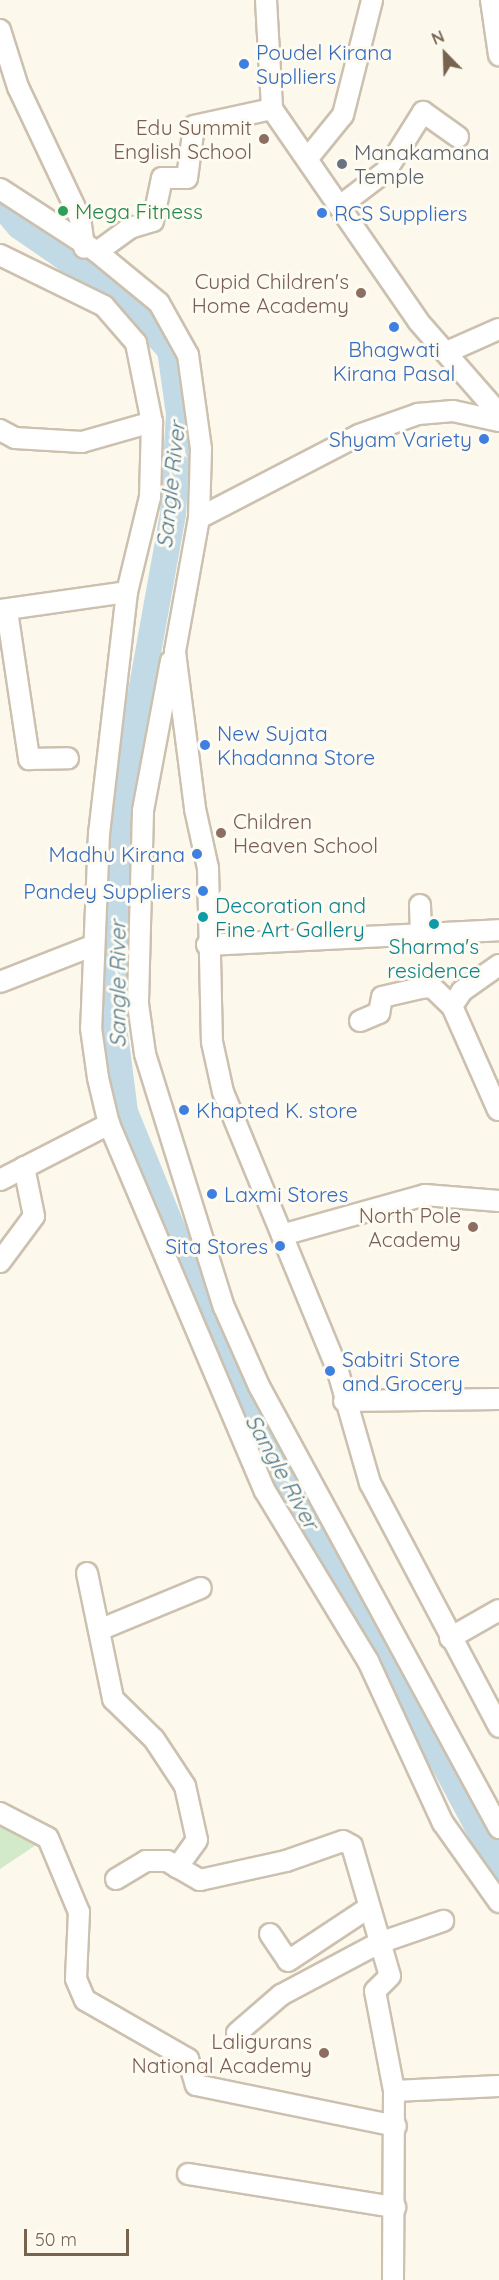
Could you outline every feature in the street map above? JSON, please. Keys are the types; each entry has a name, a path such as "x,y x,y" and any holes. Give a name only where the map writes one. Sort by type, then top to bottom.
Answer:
{"street":[{"path":"266,0 272,109 309,158 418,321 499,414"},
{"path":"309,158 343,115 372,0"},
{"path":"491,0 499,55"},
{"path":"0,30 18,87 80,218 91,250"},
{"path":"91,250 130,228 153,221 162,178 187,178 194,126 272,109"},
{"path":"339,206 386,171 423,112 458,138"},
{"path":"0,189 91,250 159,303 188,355 201,449 199,518 175,652 156,723 143,811 138,1004 145,1054 224,1307 259,1386 474,1790 499,1827"},
{"path":"0,255 104,306 136,343 152,422 150,497 128,592 92,946 91,1029 110,1124 264,1491 363,1651 443,1822 499,1902"},
{"path":"447,352 499,328"},
{"path":"199,518 359,435 418,414 453,411 499,421"},
{"path":"0,430 15,438 82,442 152,422"},
{"path":"68,758 29,759 4,610 128,592"},
{"path":"175,652 195,808 208,868 207,945 212,1042 223,1092 337,1368 344,1401 370,1483 499,1727"},
{"path":"420,905 421,934"},
{"path":"207,945 499,930"},
{"path":"0,982 92,946"},
{"path":"452,1006 462,990 499,965"},
{"path":"360,1021 379,1013 382,997 420,988 439,991 452,1006 498,1110"},
{"path":"0,1180 110,1124"},
{"path":"0,1262 34,1216 24,1167"},
{"path":"282,1235 425,1195 499,1201"},
{"path":"344,1401 499,1399"},
{"path":"87,1573 113,1699 154,1739 185,1786 197,1840 177,1868"},
{"path":"99,1630 201,1588"},
{"path":"450,1638 499,1610"},
{"path":"0,1813 48,1838 79,1912 76,1979 85,2000 188,2059 196,2085 396,2127"},
{"path":"116,1879 146,1861 167,1861 200,1880 286,1861 343,1841 352,1846 368,1908 390,1976 375,1991 394,2091 396,2127 393,2280"},
{"path":"270,1934 288,1961 368,1908"},
{"path":"237,2033 281,1995 379,1943 443,1921"},
{"path":"394,2091 499,2086"},
{"path":"188,2174 395,2206"}],"green space":[{"path":"0,1818 36,1845 0,1869"}],"waterway":[{"name":"Sangle River","path":"0,204 19,226 123,298 170,350 179,414 173,514 124,786 114,1026 125,1112 257,1435 359,1605 499,1867"}],"place":[{"name":"Poudel Kirana Suplliers","path":"244,64"},
{"name":"Edu Summit English School","path":"264,139"},
{"name":"Manakamana Temple","path":"342,164"},
{"name":"Mega Fitness","path":"63,211"},
{"name":"RCS Suppliers","path":"322,213"},
{"name":"Cupid Children's Home Academy","path":"361,293"},
{"name":"Bhagwati Kirana Pasal","path":"394,327"},
{"name":"Shyam Variety","path":"484,439"},
{"name":"New Sujata Khadanna Store","path":"205,745"},
{"name":"Children Heaven School","path":"221,833"},
{"name":"Madhu Kirana","path":"197,854"},
{"name":"Pandey Suppliers","path":"203,891"},
{"name":"Decoration and Fine Art Gallery","path":"203,917"},
{"name":"Sharma's residence","path":"434,924"},
{"name":"Khapted K. store","path":"184,1110"},
{"name":"Laxmi Stores","path":"212,1194"},
{"name":"North Pole Academy","path":"473,1227"},
{"name":"Sita Stores","path":"280,1246"},
{"name":"Sabitri Store and Grocery","path":"330,1371"},
{"name":"Laligurans National Academy","path":"324,2053"}]}
